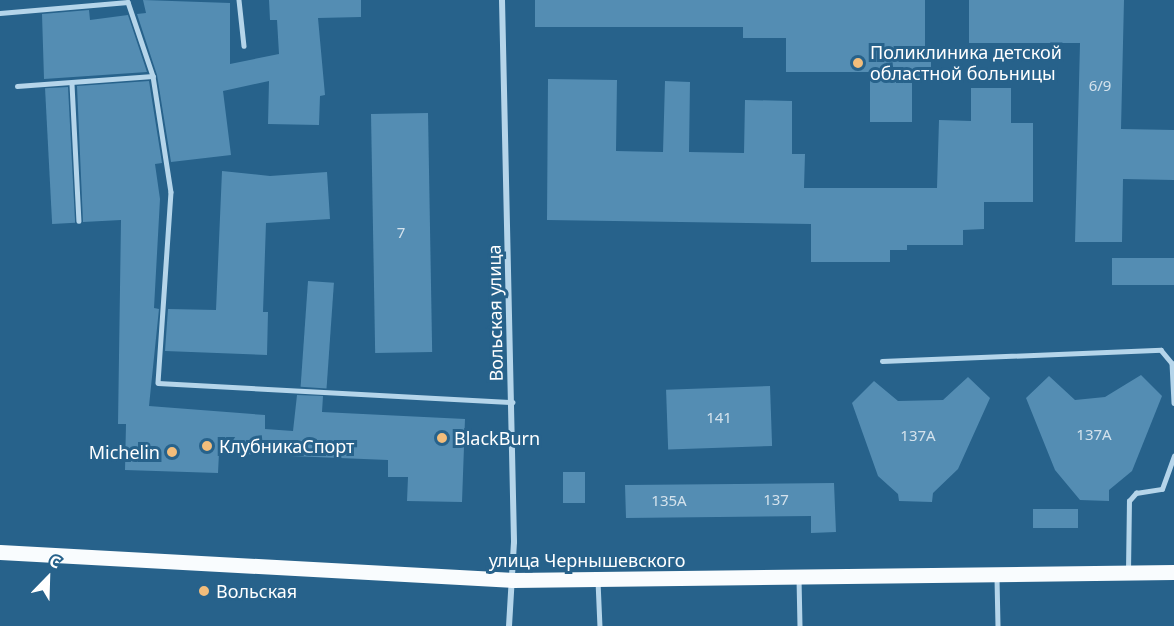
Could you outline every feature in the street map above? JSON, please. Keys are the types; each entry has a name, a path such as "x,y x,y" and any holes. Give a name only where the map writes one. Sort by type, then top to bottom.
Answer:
{"main road":[{"name":"улица Чернышевского","path":"0,552 513,580 598,581 1174,572"}],"street":[{"name":"Вольская улица","path":"502,0 512,402 513,580 509,626"}],"lane":[{"path":"239,0 244,46"},
{"path":"0,13 128,2 153,75 171,192 158,383 512,402"},
{"path":"17,86 72,84 153,75"},
{"path":"72,84 79,221"},
{"path":"882,361 1161,350 1172,363 1174,404"},
{"path":"1128,573 1129,501 1136,493 1162,489 1174,456"},
{"path":"997,576 998,626"},
{"path":"799,578 800,626"},
{"path":"598,581 600,626"}],"building":[{"path":"143,0 230,3 230,64 279,54 277,20 270,20 269,0 361,0 361,17 318,18 325,95 320,96 319,125 268,124 269,81 223,91 231,155 171,162 157,75 137,14 146,13"},
{"name":"Поликлиника детской областной больницы","path":"535,0 925,0 925,54 931,54 931,78 912,78 912,122 870,122 870,72 786,72 786,38 743,38 743,27 535,27"},
{"path":"969,0 1124,0 1121,129 1174,130 1174,180 1123,179 1122,242 1075,242 1080,43 969,43"},
{"path":"89,10 90,20 128,15 147,72 44,79 42,14"},
{"path":"548,79 617,80 616,151 663,152 665,81 690,82 689,152 744,153 745,100 792,101 792,154 805,154 804,188 937,188 939,120 971,121 971,88 1011,88 1011,123 1033,123 1033,202 984,202 984,229 963,230 963,245 907,245 907,250 890,250 890,262 811,262 811,224 547,220"},
{"path":"149,81 162,163 155,164 160,199 154,308 159,309 149,406 265,415 265,429 293,431 297,395 323,396 322,412 465,419 462,502 407,501 408,477 388,477 388,460 219,453 218,473 125,470 126,424 118,424 121,220 83,222 77,86"},
{"path":"68,87 75,223 52,224 45,88"},
{"path":"428,113 432,352 375,353 371,114"},
{"path":"222,171 270,176 327,172 330,219 266,223 263,312 268,312 267,355 165,351 168,309 216,310"},
{"path":"1112,258 1174,258 1174,285 1112,285"},
{"path":"308,281 334,283 327,389 301,387"},
{"path":"1141,375 1162,396 1132,471 1109,490 1109,501 1080,500 1055,470 1026,398 1049,376 1075,400 1105,397"},
{"path":"968,377 990,398 958,469 933,493 932,502 899,501 898,494 878,476 852,403 874,381 898,401 943,400"},
{"path":"770,386 772,446 668,450 666,390"},
{"path":"563,472 585,472 585,503 563,503"},
{"path":"834,483 836,532 811,533 811,516 626,518 625,485"},
{"path":"1033,509 1078,509 1078,528 1033,528"}],"place":[{"name":"Поликлиника детской областной больницы","path":"858,63"},
{"name":"BlackBurn","path":"442,438"},
{"name":"КлубникаСпорт","path":"207,446"},
{"name":"Michelin","path":"172,452"},
{"name":"Вольская","path":"204,591"}]}
